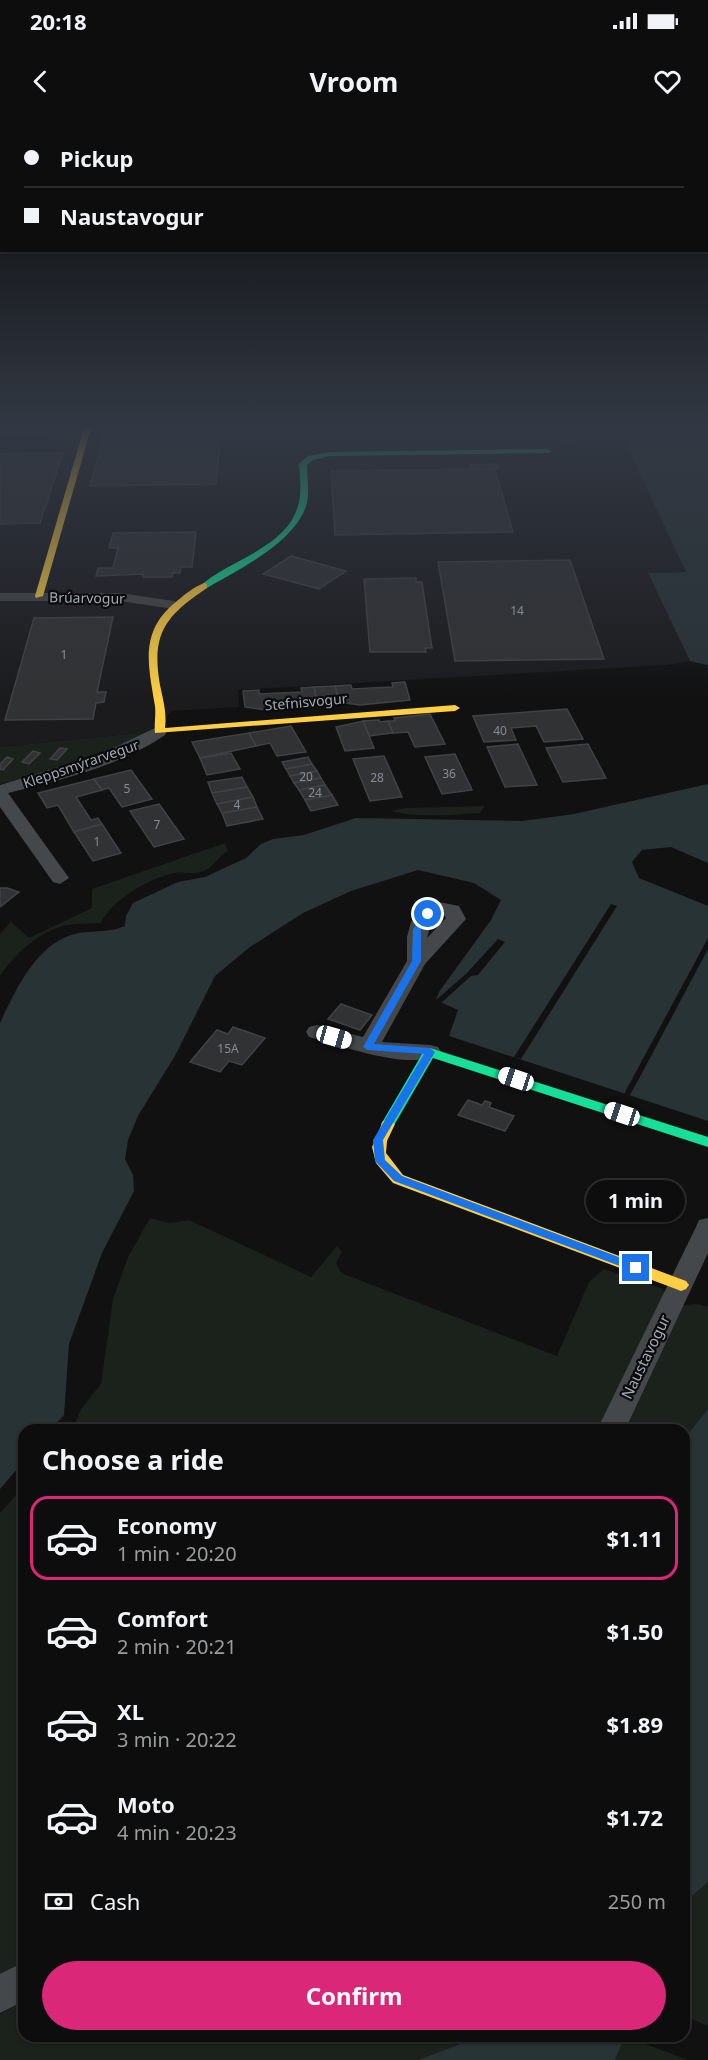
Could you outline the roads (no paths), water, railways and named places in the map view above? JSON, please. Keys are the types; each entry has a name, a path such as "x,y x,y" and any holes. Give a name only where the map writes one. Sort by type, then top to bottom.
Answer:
{"street":[{"path":"39,596 62,519"},
{"path":"159,731 163,721 152,667 150,642 160,619 174,605 274,540 290,526 294,519"},
{"name":"Brúarvogur","path":"0,597 120,597 174,605"},
{"name":"Stefnisvogur","path":"159,731 455,708"},
{"name":"Kleppsmýrarvegur","path":"0,792 141,743 159,731"},
{"path":"0,792 60,878"},
{"path":"368,1047 417,961"},
{"path":"317,1032 368,1047 430,1052 708,1142"},
{"path":"430,1052 378,1140 380,1161 398,1179 681,1285"},
{"name":"Naustavogur","path":"614,1424 708,1227"},
{"path":"0,1994 18,1984"}]}
